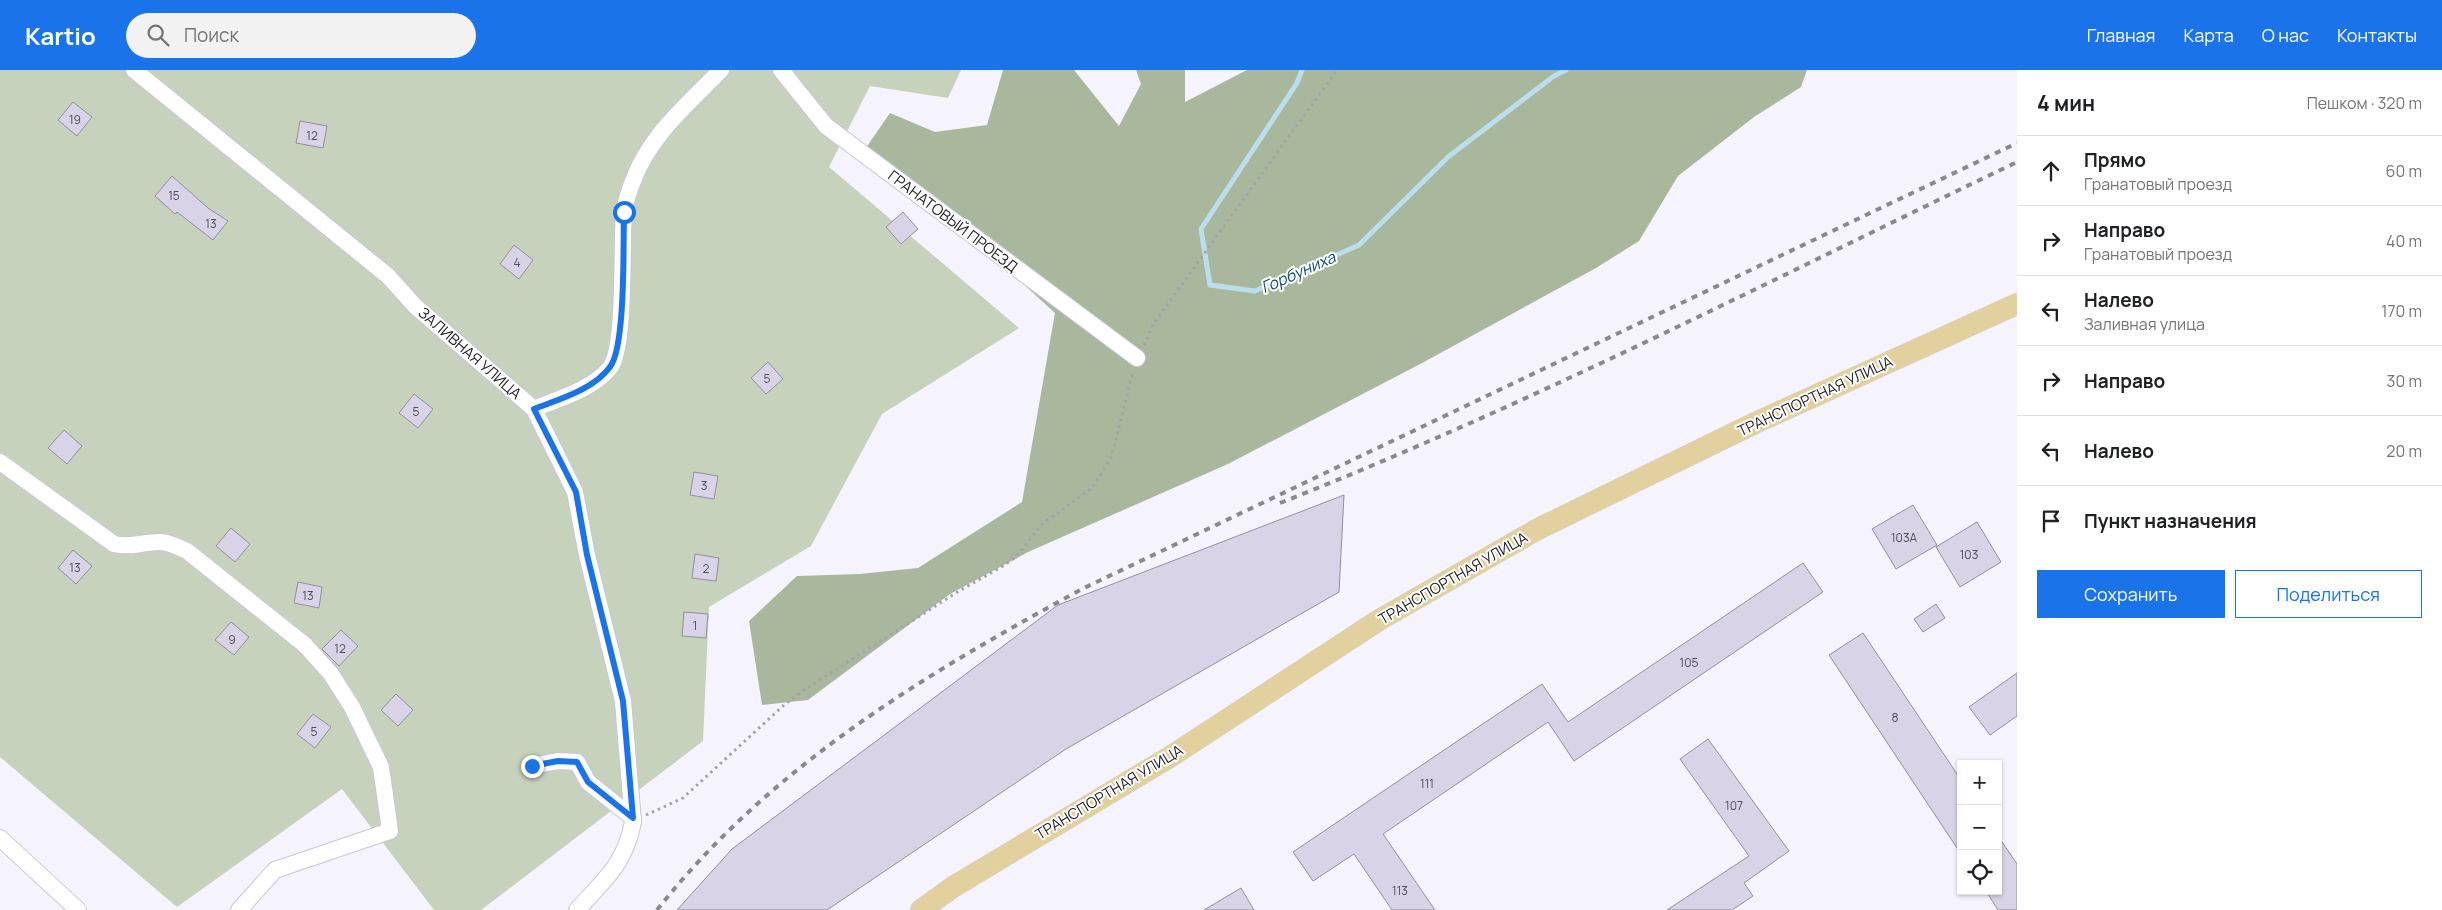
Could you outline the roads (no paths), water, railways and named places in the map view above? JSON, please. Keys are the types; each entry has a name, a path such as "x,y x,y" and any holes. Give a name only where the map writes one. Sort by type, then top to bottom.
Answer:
{"main road":[{"name":"ТРАНСПОРТНАЯ УЛИЦА","path":"921,910 953,887 1173,755 1379,620 1538,529 1755,423 2017,304"}],"street":[{"name":"ЗАЛИВНАЯ УЛИЦА","path":"134,70 388,276 415,306 534,409 576,492 587,555 623,701 633,820 630,841 621,860 578,910"},
{"path":"534,409 580,390 597,380 611,366 618,343 620,320 624,212 632,183 644,154 661,132 722,70"},
{"name":"ГРАНАТОВЫЙ ПРОЕЗД","path":"781,70 826,126 1137,358"},
{"path":"0,462 114,544 127,547 160,542 174,545 187,551 305,645 331,674 352,707 381,767 390,831 275,870 239,910"},
{"path":"532,766 558,761 577,762 588,782 633,820"},
{"path":"0,838 78,910"}],"waterway":[{"name":"Горбуниха","path":"1302,70 1297,83 1201,229 1210,285 1255,291 1359,245 1448,157 1554,76 1566,70"}],"railway":[{"path":"657,910 702,858 749,811 800,768 854,727 966,654 1084,588 2017,143"},
{"path":"1280,503 1374,465 1560,382 2017,162"}]}
